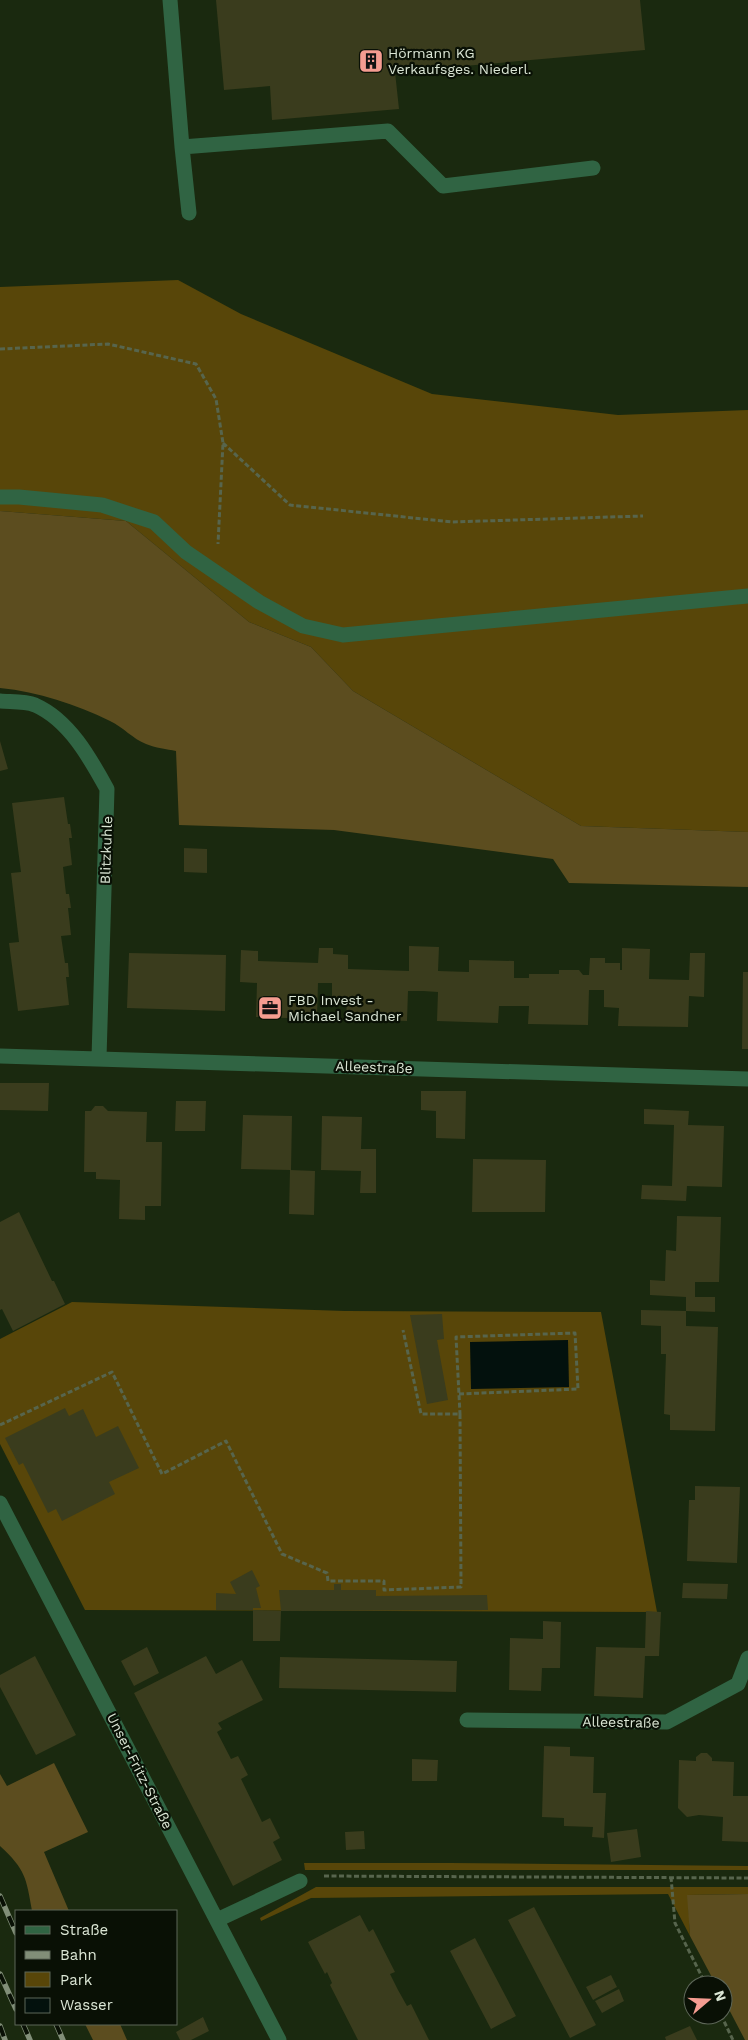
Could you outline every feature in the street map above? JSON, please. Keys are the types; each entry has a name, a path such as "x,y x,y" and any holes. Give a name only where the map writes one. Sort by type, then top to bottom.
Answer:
{"street":[{"path":"170,0 189,213"},
{"path":"182,147 388,131 443,186 593,168"},
{"path":"0,497 102,505 154,522 186,552 259,602 303,626 343,635 748,596"},
{"name":"Blitzkuhle","path":"0,701 34,704 63,724 88,756 108,789 100,1058"},
{"name":"Alleestraße","path":"0,1056 748,1079"},
{"name":"Unser-Fritz-Straße","path":"0,1503 279,2040"},
{"name":"Alleestraße","path":"467,1720 667,1722 738,1684 748,1658"},
{"path":"217,1920 300,1881"}],"path":[{"path":"0,349 108,344 196,364 216,399 223,443 217,572"},
{"path":"223,443 290,505 452,522 643,516"},
{"path":"403,1330 421,1414 460,1414"},
{"path":"0,1426 112,1372 162,1474 226,1441 282,1554 327,1573 328,1581 384,1581 384,1590 462,1587 460,1414 456,1337 575,1332 578,1389 459,1394"},
{"path":"300,1881 318,1876 748,1878"},
{"path":"671,1877 675,1923 701,1975"},
{"path":"726,2025 733,2040"}],"green space":[{"path":"178,280 241,314 432,394 618,415 748,410 748,832 581,826 353,691 311,647 249,622 126,521 0,511 0,287"},
{"path":"72,1302 345,1311 601,1312 657,1612 85,1610 0,1444 0,1339"},
{"path":"304,1863 748,1866 748,1870 305,1870"},
{"path":"316,1887 748,1887 748,1894 688,1895 690,1936 668,1894 311,1898 261,1921 260,1918"}],"shaded area":[{"path":"0,511 126,521 249,622 311,647 353,691 581,826 748,832 748,887 569,883 553,859 334,830 179,825 176,751 146,744 119,726 84,709 29,692 0,688"},
{"path":"54,1763 88,1832 44,1852 69,1910 32,1910 24,1875 9,1854 0,1846 0,1774 7,1786"},
{"path":"748,1894 748,2040 745,2040 733,2017 733,1975 711,1975 690,1936 687,1895"},
{"path":"86,2025 120,2025 127,2040 93,2040"}],"water":[{"path":"568,1340 569,1387 471,1389 470,1342"}],"building":[{"name":"Hörmann KG Verkaufsges. Niederl.","path":"216,0 640,0 645,50 395,72 399,109 272,120 270,86 224,90"},
{"path":"0,741 8,769 0,771"},
{"path":"64,797 72,838 69,838 72,865 63,867 66,894 69,894 71,908 68,908 71,935 61,936 65,963 68,963 69,977 66,977 69,1005 18,1011 9,943 19,942 11,873 21,872 12,803"},
{"path":"184,848 207,849 207,873 184,872"},
{"path":"409,946 439,947 438,971 469,972 469,960 514,961 514,978 529,978 529,974 559,974 559,970 579,970 583,975 589,975 590,958 605,958 605,963 620,963 620,970 622,970 622,948 650,949 649,979 689,980 690,953 705,953 704,997 689,996 688,1027 618,1026 619,1008 604,1007 604,990 589,990 588,1025 528,1024 529,1006 499,1006 498,1023 437,1021 438,992 423,991 408,991 407,1021 346,1019 347,1000 332,999 332,983 318,983 317,1019 256,1017 257,983 240,982 241,950 258,951 258,961 318,963 319,948 333,948 333,954 348,955 348,969 409,971"},
{"path":"129,953 226,955 225,1011 127,1008"},
{"path":"743,972 748,972 748,1049 742,1049"},
{"path":"0,1083 49,1083 48,1111 0,1110"},
{"path":"421,1091 466,1091 465,1139 436,1138 436,1111 421,1110"},
{"path":"176,1101 206,1101 205,1131 175,1131"},
{"path":"95,1106 103,1106 108,1111 147,1112 146,1142 162,1142 161,1206 145,1206 145,1220 119,1219 120,1180 96,1179 96,1172 84,1172 85,1111 91,1111"},
{"path":"644,1109 689,1111 688,1125 724,1126 722,1187 687,1186 686,1201 641,1199 642,1185 672,1186 674,1125 644,1124"},
{"path":"243,1115 292,1116 291,1170 241,1169"},
{"path":"322,1116 362,1117 361,1149 376,1149 376,1193 360,1193 361,1171 321,1170"},
{"path":"473,1159 546,1160 545,1212 472,1212"},
{"path":"290,1170 315,1171 314,1215 289,1214"},
{"path":"19,1212 65,1304 13,1331 2,1309 0,1310 0,1222"},
{"path":"677,1216 721,1217 719,1282 695,1282 695,1297 715,1297 715,1312 686,1311 686,1297 650,1295 650,1280 665,1281 666,1250 676,1251"},
{"path":"641,1310 686,1311 686,1326 718,1327 715,1431 670,1430 670,1415 664,1414 666,1354 661,1354 661,1326 641,1325"},
{"path":"442,1314 444,1339 437,1340 448,1400 427,1404 410,1315"},
{"path":"65,1408 69,1416 83,1409 96,1437 118,1426 139,1468 109,1482 115,1494 62,1521 56,1509 48,1513 23,1463 19,1465 5,1438"},
{"path":"695,1486 740,1487 737,1563 687,1561 689,1500 695,1500"},
{"path":"252,1570 260,1586 256,1588 261,1608 253,1608 253,1610 216,1610 216,1593 236,1594 230,1582"},
{"path":"683,1583 728,1584 727,1599 682,1598"},
{"path":"334,1584 341,1584 341,1590 376,1590 376,1596 487,1595 488,1610 281,1611 279,1590 334,1590"},
{"path":"253,1610 281,1611 280,1641 253,1641"},
{"path":"646,1611 661,1612 659,1656 645,1656 643,1698 594,1696 596,1647 645,1648"},
{"path":"543,1621 561,1622 560,1668 542,1668 541,1691 509,1690 510,1638 543,1639"},
{"path":"147,1647 159,1673 134,1686 121,1661"},
{"path":"35,1656 76,1735 36,1755 0,1687 0,1675"},
{"path":"206,1656 216,1674 242,1660 263,1700 218,1723 222,1729 217,1732 231,1759 238,1756 248,1775 241,1779 262,1822 270,1818 280,1838 273,1842 282,1860 233,1886 134,1693"},
{"path":"280,1657 457,1661 456,1692 279,1688"},
{"path":"544,1746 570,1747 570,1756 594,1757 593,1793 606,1793 604,1838 592,1837 593,1827 564,1826 564,1818 542,1817"},
{"path":"701,1753 707,1753 712,1758 712,1761 734,1762 733,1796 748,1796 748,1842 722,1841 723,1817 699,1815 687,1817 678,1808 679,1760 696,1761 696,1757"},
{"path":"412,1759 438,1760 437,1781 412,1781"},
{"path":"637,1829 641,1857 611,1862 607,1833"},
{"path":"364,1831 365,1849 346,1850 345,1832"},
{"path":"534,1907 596,2025 570,2038 508,1920"},
{"path":"360,1915 369,1932 373,1929 395,1972 390,1974 398,1990 407,2006 411,2004 429,2040 358,2040 330,1985 332,1983 327,1972 325,1974 308,1942"},
{"path":"475,1938 516,2016 491,2029 450,1951"},
{"path":"611,1975 617,1987 593,2000 586,1987"},
{"path":"619,1989 624,2001 602,2013 595,2001"},
{"path":"203,2017 209,2031 191,2040 180,2040 176,2032"},
{"path":"690,2026 697,2040 666,2040 665,2037"}],"railway":[{"path":"0,1896 15,1931"},
{"path":"0,1974 15,2007"},
{"path":"23,2025 30,2040"},
{"path":"56,2025 63,2040"},
{"path":"0,2026 5,2040"}],"place":[{"name":"Hörmann KG Verkaufsges. Niederl.","path":"371,61"},
{"name":"FBD Invest - Michael Sandner","path":"270,1008"}]}
